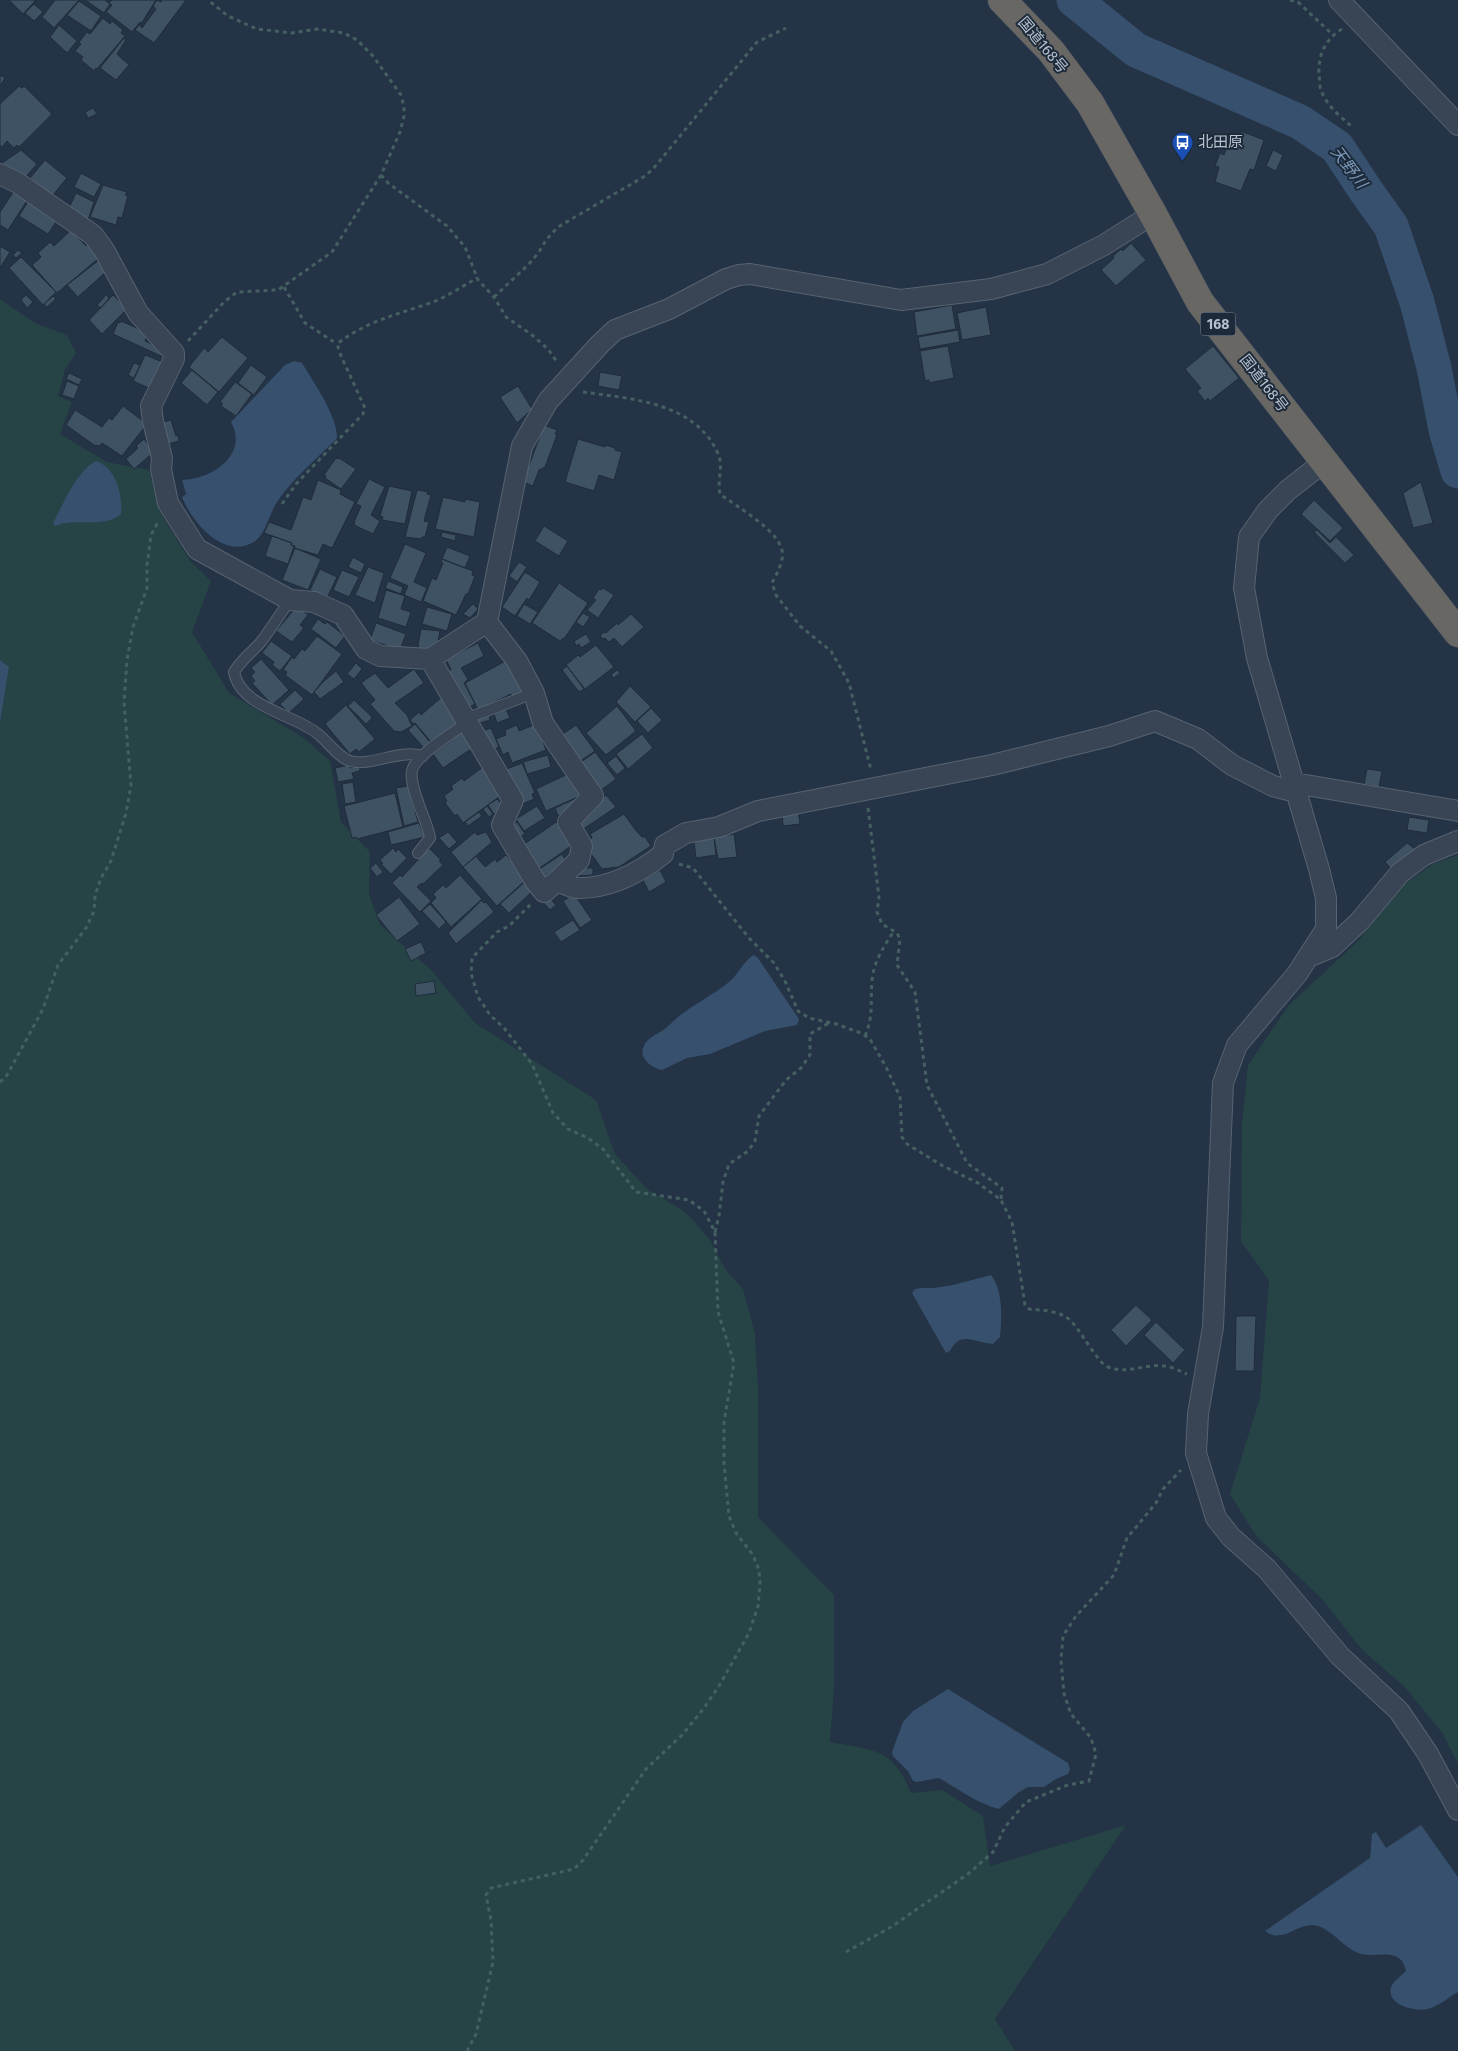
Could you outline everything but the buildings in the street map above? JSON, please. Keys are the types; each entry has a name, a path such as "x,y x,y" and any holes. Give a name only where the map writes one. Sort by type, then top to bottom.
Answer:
{"highway":[{"name":"国道168号","path":"1002,0 1051,51 1090,103 1154,214 1200,302 1458,633"}],"street":[{"path":"1339,0 1458,125"},
{"path":"0,174 18,184 93,235 104,250 138,313 174,353 174,359 151,406 162,458 161,470 168,503 196,549 290,600 314,602 343,615 366,649 380,656 430,659 487,622 522,446 548,401 615,330 670,309 700,291 738,275 750,274 901,300 991,288 1047,274 1104,245 1154,214"},
{"path":"1324,462 1288,490 1268,510 1249,538 1244,588 1257,658 1319,869 1326,898 1326,929 1297,974 1237,1045 1223,1083 1213,1327 1198,1414 1196,1453 1216,1518 1231,1537 1267,1569 1340,1656 1399,1711 1428,1754 1458,1810"},
{"path":"487,622 517,661 534,693 543,724 593,796 568,822 582,846 579,860 551,886"},
{"path":"430,659 513,800 502,825 535,881 551,886 575,888 624,878 643,869 663,854 664,845 686,833 719,827 758,811 992,765 1110,736 1155,721 1198,738 1232,765 1273,786 1458,811"},
{"path":"1308,957 1332,947 1352,928 1400,873 1424,855 1458,841"}],"lane":[{"path":"290,600 269,631 258,645 240,662 234,672 235,678 242,689 268,709 317,733 333,749 349,761 360,762 412,753 423,756"},
{"path":"418,853 430,838 429,828 421,812 411,774 413,767 423,756 466,721 534,693"}],"path":[{"path":"174,353 204,326 230,296 237,292 278,290 332,252 381,175 400,132 404,116 401,94 366,47 344,33 317,29 292,33 257,29 228,16 208,0"},
{"path":"1290,0 1298,2 1334,35"},
{"path":"1351,126 1335,111 1320,90 1318,66 1324,46 1334,35 1358,20"},
{"path":"494,296 529,264 558,227 645,176 653,169 757,42 786,28"},
{"path":"381,175 388,183 447,226 465,247 477,278 494,296 506,317 548,349 563,384 653,403 688,419 704,430 720,458 718,488 720,494 769,530 782,547 781,564 772,584 776,595 800,626 831,651 849,683 872,776 867,801 879,897 877,912 882,924 894,931 900,939 897,965 915,992 927,1086 967,1162 1002,1188 1001,1200"},
{"path":"337,344 364,327 390,316 434,302 477,278"},
{"path":"282,504 296,484 363,414 365,408 337,344 306,323 284,287"},
{"path":"0,1082 10,1071 43,1009 58,964 86,928 94,911 95,896 101,878 111,861 118,842 131,786 124,702 129,646 133,627 148,588 147,565 152,534 158,522 173,513"},
{"path":"643,869 676,864 693,868 748,938 774,963 785,981 798,1011 808,1018 829,1023 870,1039 900,1097 902,1137 907,1144 943,1166 978,1183 1001,1200 1012,1222 1025,1306 1029,1309 1065,1315 1073,1322 1097,1358 1108,1367 1129,1370 1165,1366 1204,1380"},
{"path":"551,886 509,926 497,932 472,958 471,973 478,997 490,1015 504,1028 532,1064 553,1113 568,1129 588,1138 603,1149 636,1192 689,1200 704,1211 715,1232"},
{"path":"865,1036 871,1022 872,980 881,950 894,931"},
{"path":"468,2051 476,2034 493,1962 491,1920 486,1895 491,1888 574,1869 583,1860 646,1769 683,1734 704,1708 749,1633 758,1606 759,1570 752,1555 736,1533 729,1516 724,1464 724,1422 734,1363 718,1312 715,1232 720,1216 723,1182 729,1164 748,1150 755,1142 759,1116 786,1080 801,1068 810,1055 810,1034 829,1023"},
{"path":"846,1952 891,1927 968,1874 993,1852 1005,1827 1026,1802 1068,1785 1089,1781 1096,1754 1091,1738 1071,1714 1064,1694 1061,1660 1063,1636 1076,1616 1114,1575 1128,1538 1156,1503 1163,1489 1196,1453"}],"green space":[{"path":"0,299 35,323 67,335 76,353 65,370 58,396 72,402 60,434 107,462 149,470 159,510 190,561 211,581 192,632 229,693 304,738 330,761 341,822 370,852 369,894 380,925 431,970 475,1023 596,1100 615,1154 647,1189 682,1210 693,1220 709,1239 726,1270 743,1289 755,1334 758,1386 758,1517 834,1595 834,1689 830,1742 859,1747 880,1754 897,1767 911,1793 942,1790 983,1816 990,1866 1126,1825 995,2019 1015,2051 0,2051"},
{"path":"1458,855 1458,1764 1443,1734 1404,1686 1362,1650 1323,1600 1256,1536 1230,1494 1260,1398 1269,1280 1241,1242 1242,1124 1248,1065 1289,1005 1358,941 1402,886 1433,864"}],"water":[{"path":"294,361 302,363 324,399 334,420 337,438 283,493 274,507 262,534 254,542 242,546 231,546 220,542 210,536 193,517 182,497 186,494 182,480 205,475 224,463 231,455 235,445 235,434 231,422 285,365"},
{"path":"96,461 109,469 117,483 121,498 121,514 106,521 72,522 55,526 53,523 71,489 89,465"},
{"path":"0,660 9,667 0,722"},
{"path":"754,955 758,958 799,1019 797,1025 765,1031 710,1054 687,1058 662,1070 652,1066 644,1059 644,1045 648,1040 665,1029 684,1012 729,982"},
{"path":"991,1275 1000,1296 1000,1337 993,1344 964,1339 946,1353 912,1293 915,1289 953,1285"},
{"path":"948,1689 1068,1763 1070,1769 1068,1774 1044,1787 1028,1787 999,1809 976,1800 939,1778 913,1781 908,1771 893,1756 892,1752 903,1722 913,1711"},
{"path":"1421,1825 1458,1877 1458,1992 1431,2008 1422,2010 1408,2008 1396,2002 1390,1992 1393,1983 1406,1971 1399,1958 1388,1955 1361,1954 1348,1948 1331,1933 1319,1926 1306,1926 1277,1936 1265,1931 1370,1858 1372,1834 1376,1832 1386,1848"}],"waterway":[{"name":"天野川","path":"1074,0 1136,50 1300,122 1337,147 1391,226 1417,302 1434,368 1446,430 1458,471"}],"place":[{"name":"北田原","path":"1182,161"}]}
